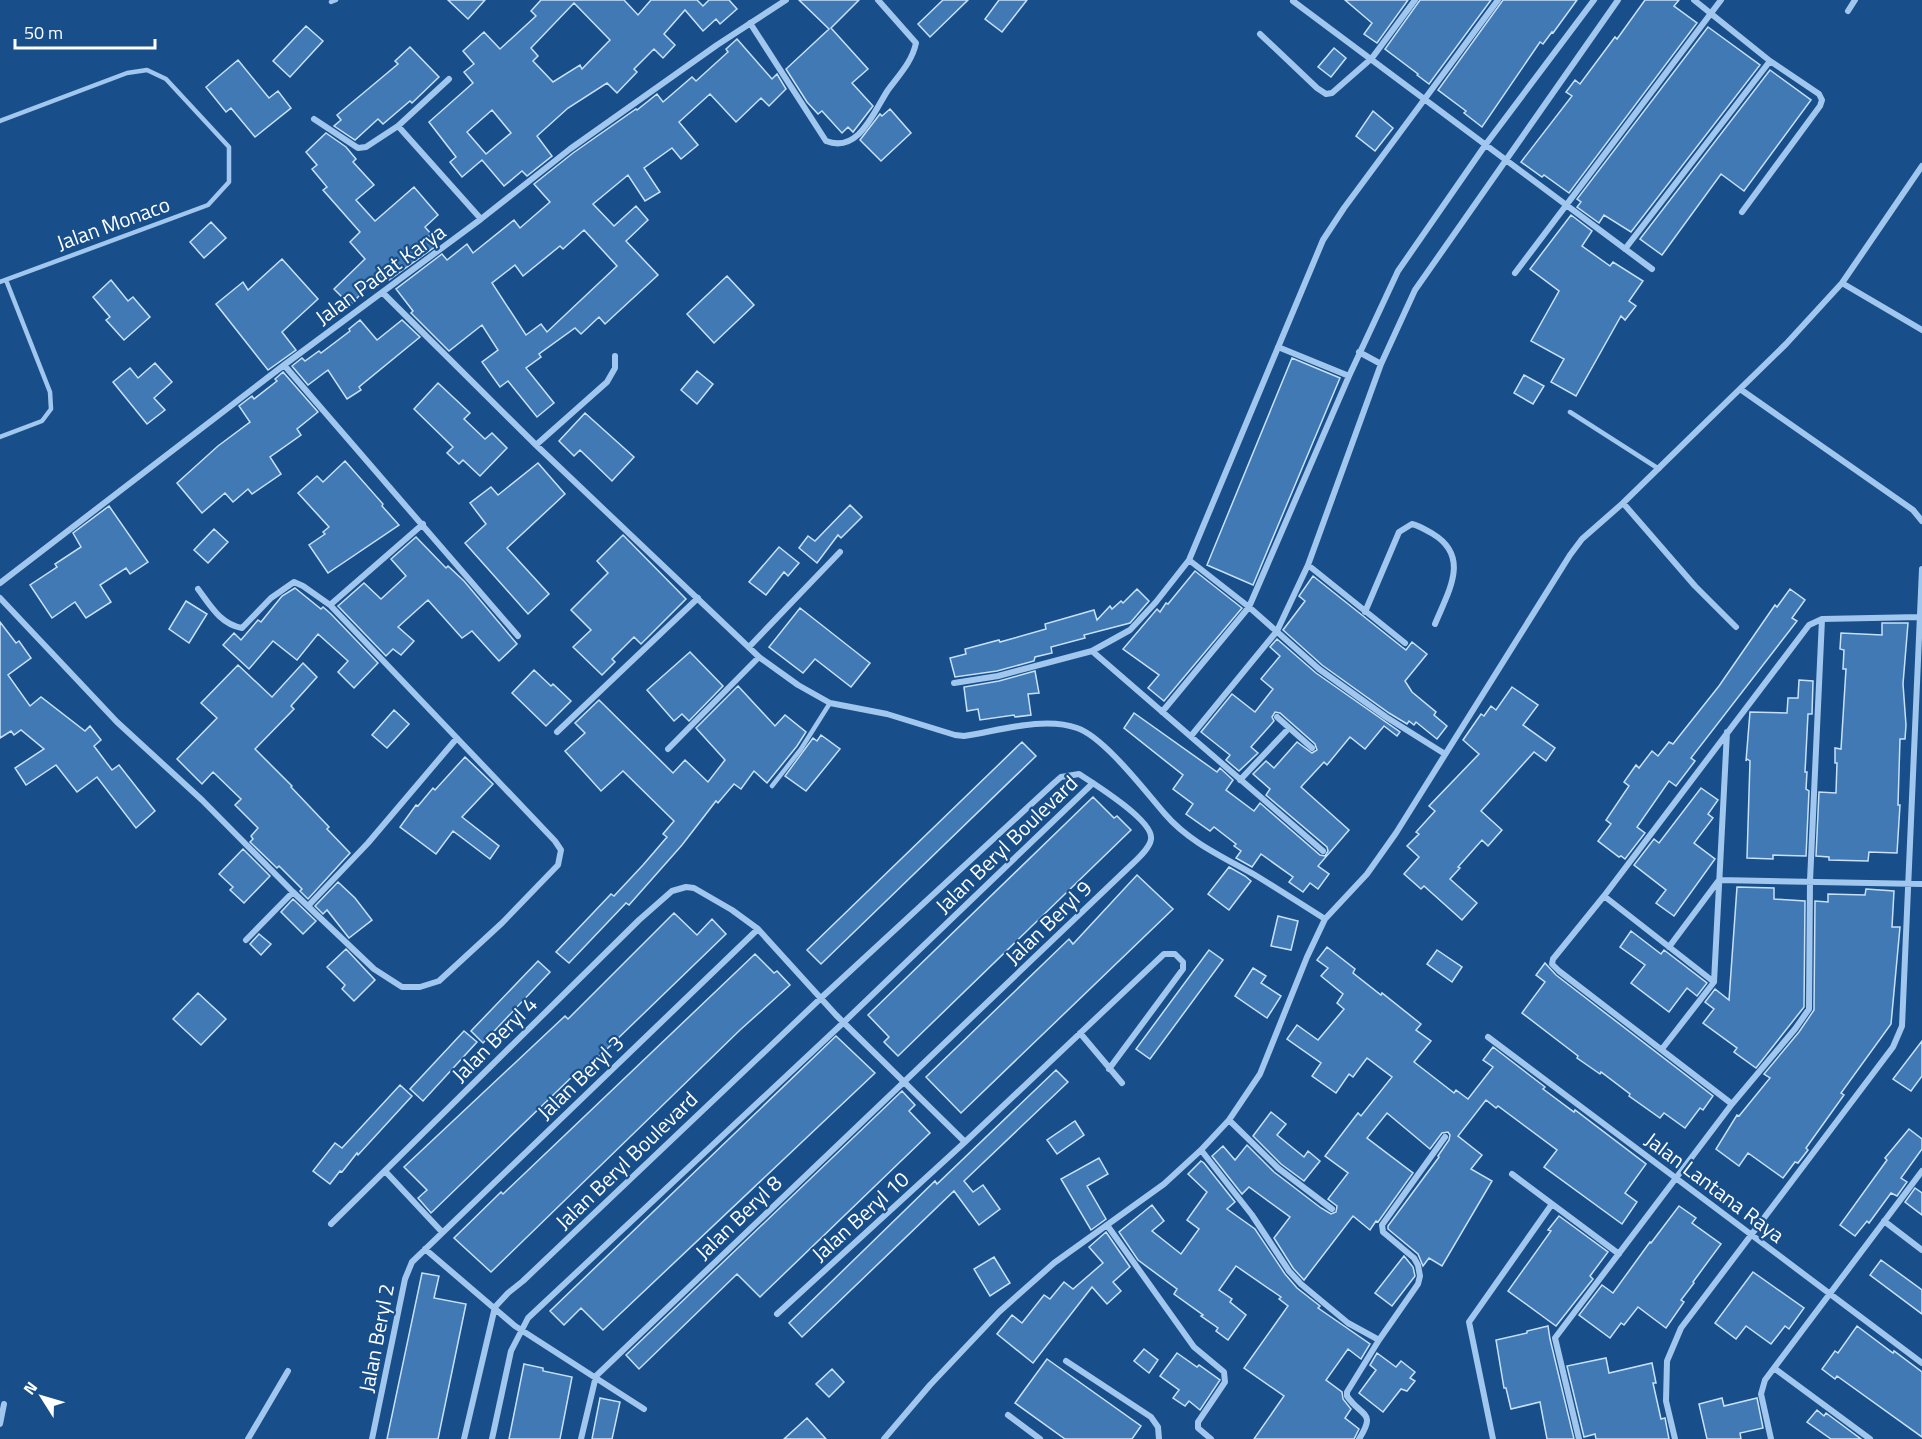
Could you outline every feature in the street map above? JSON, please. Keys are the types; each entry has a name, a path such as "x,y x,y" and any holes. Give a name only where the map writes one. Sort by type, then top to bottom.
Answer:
{"street":[{"name":"Jalan Padat Karya","path":"0,583 570,149 786,0"},
{"path":"750,23 826,141 835,144 860,134 914,52 915,43 878,0"},
{"path":"1260,34 1326,94 1338,88 1372,58 1415,0"},
{"path":"954,683 998,676 1092,651 1130,630 1156,602 1189,560 1323,240 1344,208 1498,0"},
{"path":"1162,712 1249,607 1359,352 1398,271 1486,144 1594,0"},
{"path":"1191,736 1277,631 1308,565 1381,364 1415,290 1618,0"},
{"path":"1694,0 1770,61 1819,94 1821,103 1742,212"},
{"path":"1515,273 1721,0"},
{"path":"1848,11 1855,0"},
{"path":"1293,1 1652,269"},
{"path":"1625,249 1770,61"},
{"path":"314,119 358,148 366,147 398,126 449,79"},
{"path":"398,126 481,219"},
{"path":"884,1439 930,1385 999,1312 1054,1263 1164,1184 1229,1120 1260,1074 1324,919 1367,874 1396,833 1570,555 1582,539 1659,469 1786,344 1842,283 1922,166"},
{"path":"1842,283 1922,330"},
{"path":"383,293 536,445 759,657 798,685 830,703 887,714 955,735 964,736 1051,722 1077,727 1087,732 1118,759 1167,817 1187,836 1324,919"},
{"path":"1278,347 1349,376"},
{"path":"1359,352 1381,364"},
{"path":"536,445 607,382 615,368 615,356"},
{"path":"284,365 518,636"},
{"path":"1740,389 1913,510 1922,521"},
{"path":"1623,502 1695,586 1736,627"},
{"path":"330,605 423,524"},
{"path":"1365,612 1399,532 1412,524 1441,538 1453,553 1453,575 1435,624"},
{"path":"749,647 840,552"},
{"path":"1189,560 1249,607 1345,690 1445,754"},
{"path":"1308,565 1405,643"},
{"path":"1675,1439 1666,1401 1667,1361 1681,1328 1893,1047 1902,1026 1922,569"},
{"path":"0,598 96,702 202,800 293,892 374,969 402,987 420,987 439,981 502,923 558,865 561,850 555,841 330,605 303,585 294,582 271,598 242,628 234,627 219,617 198,589"},
{"path":"557,732 698,598"},
{"path":"1732,1104 1552,964 1556,955 1604,896 1809,625 1822,619 1920,617"},
{"path":"1579,1439 1555,1338 1732,1104 1796,1029 1809,1009 1810,881 1822,619"},
{"path":"1092,651 1323,851"},
{"path":"668,749 759,657"},
{"path":"1277,717 1312,748"},
{"path":"1240,780 1289,728"},
{"path":"1662,1049 1714,982 1728,731"},
{"path":"309,906 368,843 457,738"},
{"name":"Jalan Beryl Boulevard","path":"492,1439 518,1328 844,1022 1093,783 1079,774 1061,777 821,998 495,1307"},
{"name":"Jalan Beryl 9","path":"903,1082 1128,868 1146,848 1151,840 1150,831 1103,788 1093,783"},
{"path":"1719,880 1922,884"},
{"path":"1669,947 1719,880"},
{"name":"Jalan Beryl 4","path":"331,1224 639,920 672,891 686,887 694,888 732,910 758,929"},
{"path":"246,940 293,892"},
{"path":"1604,896 1714,982"},
{"path":"758,929 836,1015 965,1142 1164,954 1175,954 1183,962 1183,969 1109,1070"},
{"name":"Jalan Beryl 3","path":"425,1249 758,929"},
{"path":"1080,1034 1122,1083"},
{"name":"Jalan Lantana Raya","path":"1488,1037 1922,1364"},
{"name":"Jalan Beryl 8","path":"596,1376 903,1082"},
{"path":"1229,1120 1278,1168 1332,1209"},
{"path":"1359,1439 1368,1425 1368,1420 1347,1396 1379,1340 1415,1288 1420,1276 1414,1258 1383,1232 1382,1225 1444,1137"},
{"name":"Jalan Beryl 10","path":"777,1314 965,1142"},
{"path":"1201,1150 1252,1215 1289,1271 1301,1284 1348,1323 1379,1340"},
{"path":"384,1171 442,1232"},
{"path":"1771,1439 1761,1394 1765,1380 1922,1171"},
{"path":"1512,1174 1619,1254"},
{"path":"1493,1439 1469,1322 1552,1204"},
{"path":"1884,1221 1922,1250"},
{"path":"1107,1225 1194,1347 1224,1372 1226,1382 1198,1422 1198,1428 1211,1439"},
{"path":"425,1249 518,1328 596,1376 644,1409"},
{"name":"Jalan Beryl 2","path":"372,1439 407,1270 425,1249"},
{"path":"464,1439 495,1307"},
{"path":"1066,1361 1151,1417 1158,1427 1159,1439"},
{"path":"1774,1368 1870,1439"},
{"path":"248,1439 288,1371"},
{"path":"581,1439 596,1376"},
{"path":"0,1424 4,1404"},
{"path":"1008,1415 1040,1439"}],"lane":[{"path":"330,2 336,0"},
{"name":"Jalan Monaco","path":"0,121 127,73 147,70 166,80 230,147 228,182 208,205 0,282"},
{"path":"0,437 42,421 51,409 50,392 6,280"},
{"path":"1570,412 1659,469"},
{"path":"772,786 801,749 830,703"}],"building":[{"path":"448,0 485,0 468,19"},
{"path":"541,0 624,0 638,15 651,0 697,0 703,6 709,0 729,0 737,9 720,24 716,19 703,31 685,10 664,34 675,45 663,58 654,49 634,69 637,72 617,93 607,83 568,108 537,136 552,156 527,176 522,171 504,186 482,160 462,177 450,162 456,157 429,122 473,83 464,72 474,64 463,51 484,32 500,49 536,16 531,11","holes":["574,3 610,40 582,69 580,65 553,82 533,61 538,56 531,48","492,110 511,133 486,154 467,132"]},
{"path":"799,0 859,0 831,28 868,69 852,83 873,106 853,132 848,127 842,133 822,111 818,114 807,102 786,69 829,29"},
{"path":"943,0 968,0 930,37 918,24"},
{"path":"999,0 1027,0 1002,32 985,19"},
{"path":"1345,0 1408,0 1377,43 1364,34 1372,23"},
{"path":"1420,0 1491,0 1429,84 1385,49"},
{"path":"1503,0 1577,0 1553,33 1543,44 1540,42 1482,127 1464,113 1466,111 1438,90"},
{"path":"1645,0 1679,0 1674,6 1697,23 1569,193 1521,162 1572,96 1566,92 1575,80 1580,84"},
{"path":"306,26 323,41 290,77 273,61"},
{"path":"1708,27 1760,65 1631,232 1604,215 1599,223 1577,207 1581,202 1577,199"},
{"path":"737,39 772,79 777,74 786,89 769,106 761,98 736,122 710,94 679,122 698,145 681,159 672,148 644,168 660,192 645,201 628,175 593,204 614,226 636,206 648,220 626,241 658,275 605,324 599,317 581,334 575,328 539,354 541,357 526,368 554,403 537,417 508,381 500,387 482,362 498,350 482,325 449,351 411,313 413,311 396,289 442,254 447,260 467,244 473,253 514,220 520,228 550,202 534,184 573,153 657,94 663,102 692,77 696,81 728,52 726,49","holes":["584,230 617,266 547,332 541,324 526,335 492,283 515,265 523,276 560,246 563,249"]},
{"path":"410,47 439,77 412,103 410,101 383,124 378,119 355,140 334,126 341,120 337,115 398,64 395,61"},
{"path":"1334,48 1346,58 1331,77 1318,67"},
{"path":"238,60 269,98 278,91 291,108 255,137 231,108 226,112 206,87"},
{"path":"1770,70 1811,100 1744,191 1721,174 1662,255 1640,239"},
{"path":"890,109 911,133 881,161 860,140 880,114 882,116"},
{"path":"1373,111 1393,128 1375,151 1356,136"},
{"path":"326,133 346,147 356,159 353,162 374,185 356,200 375,221 414,187 438,215 425,227 436,246 389,280 385,275 382,277 380,275 350,305 334,289 365,259 350,242 360,232 323,190 327,187 312,169 317,165 306,152"},
{"path":"1571,215 1592,231 1582,246 1610,266 1613,262 1643,281 1629,301 1636,306 1625,320 1621,316 1576,396 1551,382 1564,359 1531,341 1559,291 1530,269"},
{"path":"211,222 226,238 204,258 190,242"},
{"path":"282,259 318,299 282,332 296,350 268,370 216,304 243,282 248,290"},
{"path":"727,276 754,305 714,343 687,314"},
{"path":"111,280 128,301 133,297 150,317 124,340 106,320 110,317 93,297"},
{"path":"360,320 377,340 402,320 420,337 359,387 361,390 347,399 328,370 308,385 292,366 302,358 305,361 319,351 321,353 350,331 349,329"},
{"path":"1292,358 1340,378 1253,585 1207,565"},
{"path":"155,363 172,382 154,398 165,410 147,424 113,382 130,368 138,378"},
{"path":"697,371 713,384 697,404 681,390"},
{"path":"283,372 318,412 297,429 301,435 270,457 281,474 252,494 248,489 233,502 225,493 202,513 177,483 218,446 250,422 239,406 252,396 254,399 277,381 275,379"},
{"path":"1524,375 1544,386 1533,404 1514,393"},
{"path":"438,383 470,413 464,419 485,439 492,433 507,448 480,476 463,460 459,464 447,453 453,447 414,409"},
{"path":"585,413 634,457 612,481 580,450 574,456 559,441"},
{"path":"345,461 399,525 328,573 309,545 325,534 323,532 329,527 298,493 317,476 323,482"},
{"path":"538,463 565,494 507,548 549,594 528,614 465,543 486,524 470,503 491,487 498,495"},
{"path":"850,505 862,517 841,538 838,535 817,563 799,548 808,536 815,541"},
{"path":"109,506 148,562 130,574 126,568 100,585 111,602 86,618 75,602 52,618 30,585 57,567 55,564 81,547 73,533"},
{"path":"214,529 228,542 208,563 194,550"},
{"path":"623,535 686,599 641,644 634,637 612,659 615,662 602,675 573,647 591,630 571,610 608,573 597,561"},
{"path":"416,537 446,568 448,566 464,581 517,644 499,661 472,631 462,638 428,600 398,627 414,641 401,655 393,649 386,656 338,606 364,583 381,599 406,576 391,559"},
{"path":"779,547 799,563 788,576 784,572 766,595 749,582"},
{"path":"1195,571 1242,608 1164,701 1148,688 1159,675 1123,649 1157,609 1160,612 1166,603 1168,604"},
{"path":"1313,576 1406,650 1412,642 1427,654 1405,681 1412,692 1436,712 1434,715 1447,726 1437,739 1416,722 1414,725 1409,721 1407,724 1389,713 1322,665 1283,630 1305,601 1299,596"},
{"path":"295,588 321,609 323,607 331,614 378,663 354,688 338,672 348,661 318,634 297,660 273,641 249,669 223,645 234,633 241,640 258,620 261,622 282,596"},
{"path":"1137,589 1149,601 1130,623 1084,635 1085,638 1051,647 1052,653 1035,657 1034,661 997,671 955,677 950,658 966,654 965,649 1046,629 1045,624 1094,610 1097,620 1110,606 1112,609 1121,601 1123,603"},
{"path":"1790,589 1805,600 1792,618 1797,621 1691,758 1695,761 1676,786 1669,781 1637,827 1645,833 1625,859 1619,857 1598,841 1611,824 1606,820 1629,786 1624,782 1636,765 1639,768 1652,751 1658,756 1669,742 1673,744 1719,686 1775,605 1777,607"},
{"path":"186,601 207,614 189,643 169,629"},
{"path":"800,608 870,663 851,687 815,659 803,673 769,647"},
{"path":"0,622 16,643 19,641 31,658 8,675 30,706 41,697 85,731 90,726 101,740 94,746 112,770 119,765 155,811 136,828 97,777 77,792 56,765 26,785 15,768 44,749 21,730 14,735 11,731 0,738"},
{"path":"1882,623 1908,623 1903,684 1906,725 1905,739 1900,739 1897,853 1869,852 1868,861 1829,860 1829,857 1816,856 1819,792 1836,793 1835,748 1841,749 1846,669 1843,669 1844,650 1840,649 1841,633 1882,635"},
{"path":"1277,639 1316,673 1400,732 1397,736 1384,726 1365,749 1350,737 1327,765 1324,762 1301,787 1349,830 1318,866 1329,874 1318,889 1310,883 1303,892 1289,882 1293,877 1261,854 1252,867 1236,858 1241,851 1234,846 1236,844 1214,827 1210,831 1186,814 1193,804 1173,789 1183,775 1124,728 1134,713 1217,772 1220,768 1233,780 1226,790 1254,811 1260,803 1320,855 1325,856 1328,851 1327,847 1266,795 1270,789 1253,774 1266,761 1274,768 1297,742 1312,753 1317,750 1315,744 1280,713 1275,712 1272,717 1274,721 1251,747 1258,753 1239,771 1226,760 1230,755 1201,732 1232,694 1255,712 1273,689 1261,679 1280,656 1270,647"},
{"path":"690,652 723,686 689,721 682,714 674,721 647,690"},
{"path":"303,663 317,677 291,706 294,709 255,749 292,786 350,853 308,899 300,891 302,889 279,866 277,868 250,842 253,839 251,836 258,828 235,805 241,799 213,772 202,784 177,759 217,718 201,703 238,665 272,697"},
{"path":"534,670 571,701 546,726 512,693"},
{"path":"1035,671 1039,693 1028,694 1031,715 980,720 978,709 967,711 964,687 999,681"},
{"path":"1799,680 1813,681 1812,714 1808,714 1805,772 1807,772 1806,789 1809,791 1806,856 1773,855 1773,859 1747,858 1750,761 1747,759 1746,761 1750,712 1787,713 1788,698 1798,698"},
{"path":"738,686 775,726 785,715 806,732 767,783 754,771 741,789 734,784 718,803 716,801 682,845 629,905 626,903 569,963 556,952 611,894 614,896 643,865 667,837 663,834 674,821 623,771 601,791 565,751 585,733 575,723 599,700 673,773 685,760 708,782 725,760 696,728"},
{"path":"1512,687 1538,705 1523,725 1555,748 1546,761 1534,752 1481,811 1502,830 1488,846 1482,840 1450,879 1477,903 1462,920 1424,886 1421,889 1404,874 1419,857 1407,846 1419,834 1416,832 1435,811 1429,806 1479,754 1463,740 1481,714 1484,716 1491,706 1496,710"},
{"path":"394,710 409,724 387,748 372,735"},
{"path":"821,735 840,749 806,791 785,776 813,738 817,741"},
{"path":"1022,742 1036,756 821,964 807,950"},
{"path":"465,757 493,784 462,817 499,846 490,859 453,831 436,854 400,827 416,805 418,806 433,788 435,790"},
{"path":"1701,788 1718,800 1708,814 1713,818 1694,843 1715,859 1674,916 1656,903 1666,890 1634,865 1654,839 1659,843"},
{"path":"1093,797 1114,818 1117,816 1131,830 898,1056 884,1042 889,1037 868,1015"},
{"path":"243,849 270,876 244,903 230,890 233,887 219,874"},
{"path":"1229,867 1251,881 1229,910 1208,894"},
{"path":"1137,875 1173,909 961,1113 926,1077 1069,939 1073,944"},
{"path":"338,882 355,898 372,920 349,938 327,910 323,914 315,906"},
{"path":"1737,887 1774,888 1774,899 1805,901 1804,1007 1756,1068 1734,1052 1737,1048 1703,1023 1714,1009 1705,1002 1715,989 1729,1000"},
{"path":"1866,889 1894,891 1892,927 1900,927 1891,1024 1841,1093 1844,1095 1806,1148 1808,1150 1783,1178 1748,1153 1739,1166 1716,1149 1737,1115 1739,1116 1770,1078 1764,1074 1814,1010 1815,901 1828,902 1828,894 1865,895"},
{"path":"293,899 316,921 303,934 281,912"},
{"path":"674,913 697,935 712,919 726,934 580,1075 577,1072 431,1213 418,1198 427,1190 404,1167 565,1016 568,1019"},
{"path":"1278,916 1298,921 1291,950 1271,946"},
{"path":"1631,931 1661,954 1664,950 1707,983 1697,996 1687,988 1669,1012 1631,983 1645,965 1620,947"},
{"path":"259,934 271,944 261,955 250,944"},
{"path":"1327,947 1355,969 1353,973 1421,1024 1416,1030 1431,1041 1414,1062 1454,1093 1456,1090 1468,1099 1493,1067 1483,1060 1493,1047 1545,1087 1543,1089 1574,1112 1575,1110 1646,1164 1625,1193 1637,1202 1622,1224 1544,1167 1557,1150 1498,1106 1496,1108 1486,1100 1458,1136 1482,1155 1471,1169 1492,1181 1442,1266 1429,1258 1423,1266 1418,1254 1388,1229 1388,1226 1439,1157 1450,1135 1448,1132 1442,1133 1430,1149 1387,1113 1367,1138 1413,1173 1370,1230 1353,1216 1304,1280 1293,1268 1274,1238 1290,1217 1249,1187 1242,1194 1212,1156 1223,1146 1235,1160 1247,1145 1274,1172 1321,1208 1331,1214 1336,1212 1337,1206 1328,1199 1348,1173 1325,1156 1358,1113 1361,1116 1392,1077 1367,1058 1353,1077 1349,1074 1336,1093 1312,1076 1321,1063 1287,1039 1297,1025 1318,1040 1344,1009 1337,1003 1343,994 1321,976 1328,968 1317,960"},
{"path":"346,949 375,980 354,1001 342,989 345,985 327,967"},
{"path":"1209,950 1223,960 1150,1059 1136,1049"},
{"path":"1437,950 1462,967 1452,982 1427,964"},
{"path":"755,954 774,973 777,971 790,985 740,1030 491,1272 454,1238 501,1192 503,1194"},
{"path":"538,961 550,972 483,1043 471,1031"},
{"path":"1545,963 1556,975 1713,1096 1703,1110 1700,1108 1685,1128 1664,1113 1660,1118 1601,1072 1600,1074 1577,1058 1578,1056 1522,1013 1545,982 1536,975"},
{"path":"1253,968 1266,976 1261,983 1281,996 1267,1018 1235,996"},
{"path":"198,993 226,1019 201,1045 173,1019"},
{"path":"464,1031 477,1042 423,1101 410,1089"},
{"path":"836,1036 875,1073 603,1330 581,1308 564,1325 550,1311"},
{"path":"1922,1041 1922,1076 1911,1091 1893,1079"},
{"path":"1056,1070 1068,1082 964,1181 973,1192 983,1185 1000,1209 979,1225 954,1191 802,1337 789,1323 935,1181 937,1184"},
{"path":"400,1085 412,1096 330,1184 313,1171 335,1143 342,1148"},
{"path":"902,1091 915,1105 909,1111 930,1133 760,1297 737,1274 639,1369 626,1355"},
{"path":"1271,1112 1286,1124 1277,1135 1304,1157 1308,1151 1320,1161 1304,1181 1281,1164 1253,1136"},
{"path":"1075,1121 1084,1135 1057,1154 1047,1140"},
{"path":"1909,1129 1922,1139 1922,1149 1901,1178 1907,1182 1897,1196 1891,1193 1869,1223 1867,1221 1855,1236 1840,1225 1887,1160 1885,1158"},
{"path":"1099,1158 1108,1174 1087,1186 1106,1219 1091,1230 1061,1179"},
{"path":"1201,1161 1235,1202 1227,1209 1255,1229 1297,1288 1320,1306 1318,1308 1370,1344 1361,1359 1348,1349 1326,1380 1342,1392 1343,1399 1351,1409 1345,1418 1359,1429 1354,1439 1254,1439 1284,1396 1244,1368 1288,1306 1279,1299 1281,1297 1236,1266 1219,1290 1232,1299 1230,1302 1246,1315 1228,1340 1216,1331 1218,1328 1201,1316 1203,1315 1174,1294 1177,1289 1138,1260 1119,1232 1152,1205 1164,1221 1152,1231 1181,1254 1199,1229 1187,1220 1207,1192 1188,1174"},
{"path":"1915,1188 1922,1193 1922,1215 1905,1202"},
{"path":"1679,1206 1696,1218 1692,1223 1721,1244 1681,1300 1684,1302 1666,1328 1638,1307 1624,1325 1621,1323 1610,1338 1579,1315 1602,1285 1613,1293"},
{"path":"1559,1216 1608,1252 1590,1276 1593,1279 1556,1326 1508,1291 1551,1231 1548,1230"},
{"path":"1106,1232 1130,1267 1113,1282 1121,1291 1107,1304 1092,1287 1033,1363 997,1334 1012,1315 1022,1323 1044,1295 1050,1299 1064,1282 1073,1289 1103,1263 1089,1247"},
{"path":"1404,1256 1413,1267 1415,1276 1392,1306 1375,1293"},
{"path":"994,1257 1010,1283 990,1296 974,1269"},
{"path":"1881,1260 1922,1290 1922,1314 1870,1275"},
{"path":"1753,1272 1804,1308 1789,1329 1785,1326 1771,1344 1746,1326 1736,1339 1715,1323"},
{"path":"422,1273 439,1276 434,1298 466,1304 438,1439 387,1439"},
{"path":"1548,1326 1574,1439 1547,1439 1540,1402 1511,1409 1506,1388 1504,1388 1496,1340"},
{"path":"1857,1326 1922,1372 1922,1437 1837,1376 1835,1379 1822,1369 1835,1351 1838,1353"},
{"path":"1144,1349 1158,1360 1149,1373 1134,1361"},
{"path":"1177,1353 1220,1380 1200,1410 1189,1401 1185,1406 1173,1398 1179,1390 1160,1376"},
{"path":"1377,1353 1396,1367 1401,1361 1415,1372 1410,1378 1415,1381 1407,1391 1401,1389 1383,1412 1359,1393 1376,1370 1370,1365"},
{"path":"1606,1358 1609,1373 1652,1363 1656,1383 1653,1383 1661,1419 1665,1418 1669,1439 1596,1439 1595,1434 1584,1437 1567,1366"},
{"path":"1047,1359 1141,1426 1132,1439 1065,1439 1015,1403"},
{"path":"524,1364 572,1377 560,1439 509,1439"},
{"path":"832,1369 844,1382 829,1397 816,1384"},
{"path":"600,1398 620,1402 612,1439 592,1439"},
{"path":"1722,1398 1724,1406 1757,1398 1763,1428 1740,1433 1741,1439 1707,1439 1699,1404"},
{"path":"1817,1410 1824,1416 1826,1413 1861,1439 1831,1439 1807,1422"},
{"path":"807,1418 826,1439 784,1439"}]}
